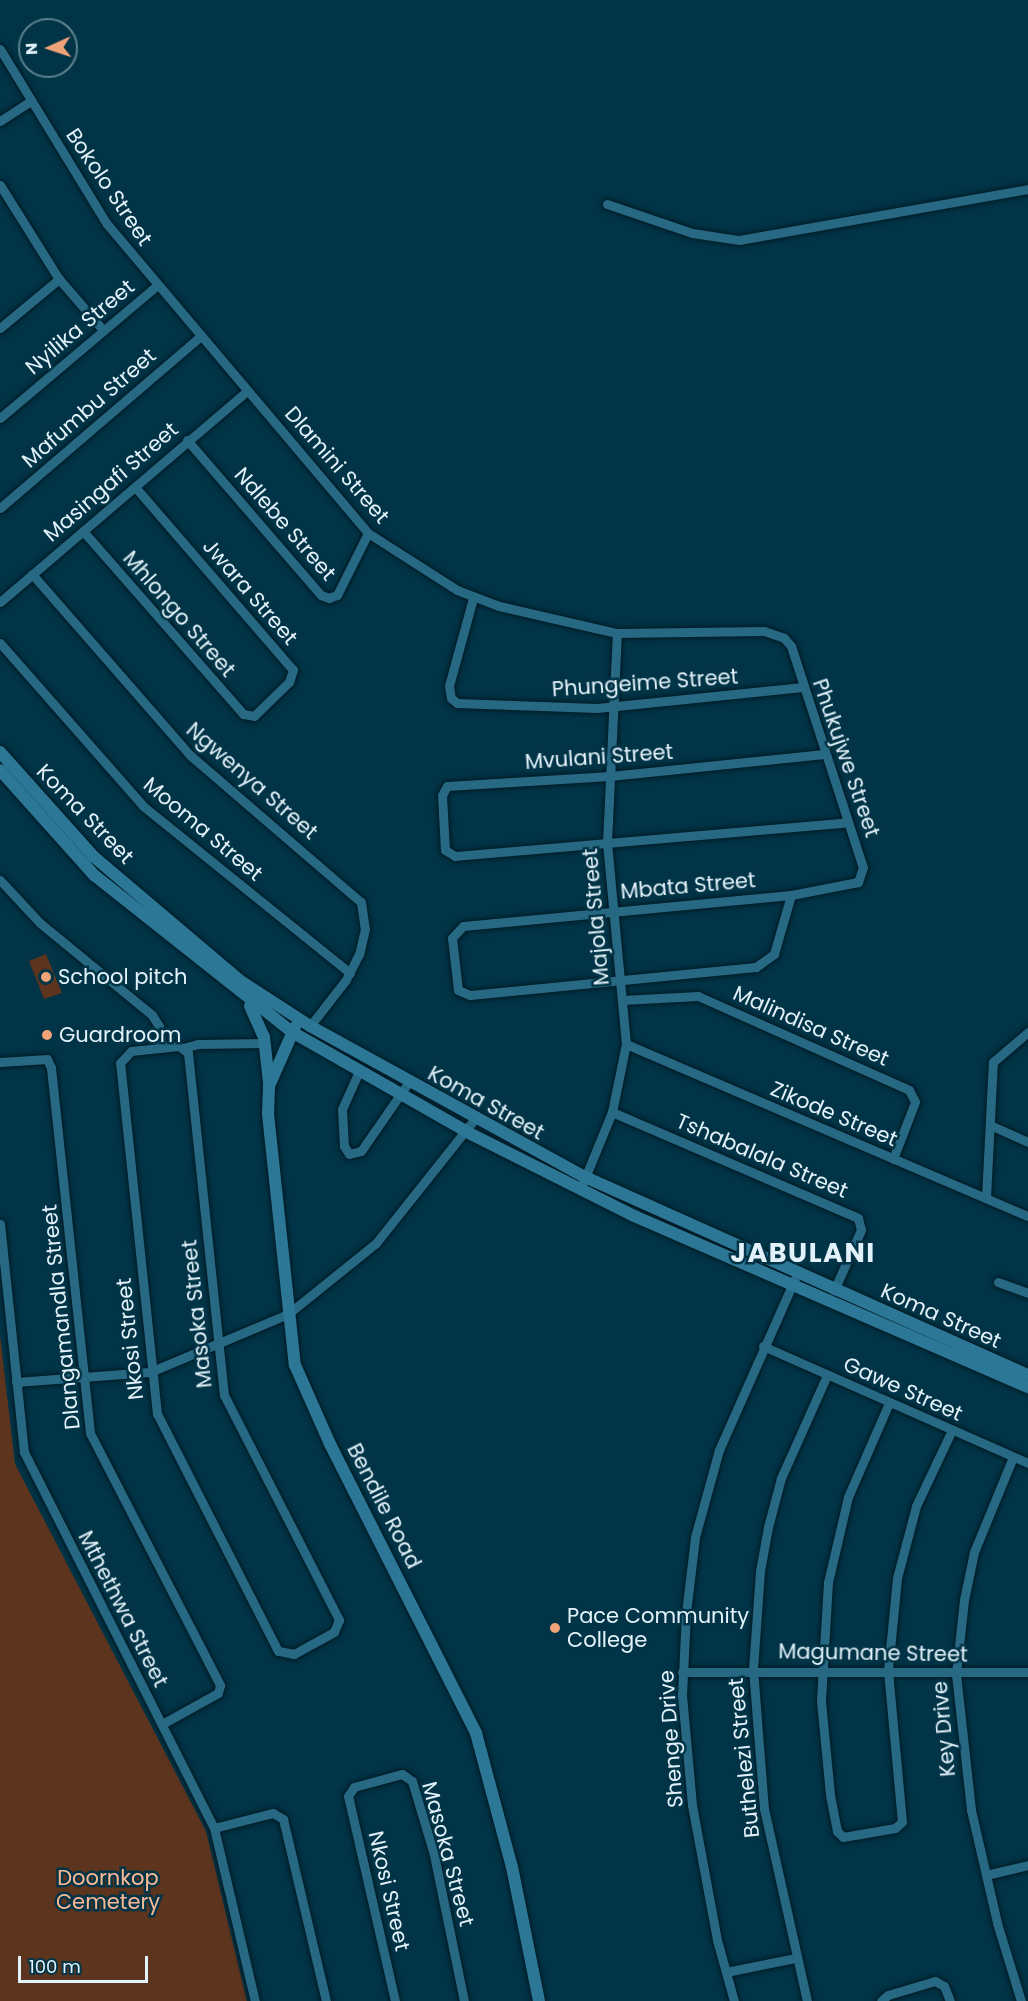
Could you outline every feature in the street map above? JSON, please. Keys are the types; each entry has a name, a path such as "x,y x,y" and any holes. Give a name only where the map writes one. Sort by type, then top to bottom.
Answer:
{"main road":[{"name":"Koma Street","path":"0,752 93,856 239,980 405,1088 467,1132 580,1190 795,1279 834,1290 1028,1375"},
{"name":"Koma Street","path":"0,770 94,876 247,1000 292,1032 360,1069 474,1120 585,1177 795,1279 1028,1387"},
{"path":"247,1000 265,1043 269,1086"},
{"name":"Bendile Road","path":"305,1023 292,1032 269,1086 268,1114 288,1314 300,1379 476,1733 512,1867 539,2001"}],"street":[{"name":"Bokolo Street","path":"0,49 107,224 156,286 247,391"},
{"path":"0,121 31,101"},
{"path":"0,185 59,279 103,330"},
{"path":"607,204 692,234 739,240 1028,189"},
{"path":"0,328 59,279"},
{"name":"Nyilika Street","path":"0,418 156,286"},
{"name":"Mafumbu Street","path":"0,508 201,336"},
{"name":"Masingafi Street","path":"0,602 247,391"},
{"name":"Dlamini Street","path":"247,391 368,533 473,598 617,633 722,629 764,631 784,638"},
{"name":"Ndlebe Street","path":"187,440 321,595 329,598 337,595 368,533"},
{"name":"Jwara Street","path":"135,487 293,670 289,682 250,717"},
{"name":"Mhlongo Street","path":"82,531 243,714 250,717"},
{"name":"Ngwenya Street","path":"32,574 191,756 356,894 363,909 365,929 350,973 305,1023"},
{"name":"Phungeime Street","path":"473,598 449,686 454,701 531,708 614,707 803,687"},
{"name":"Majola Street","path":"580,1190 612,1112 626,1044 608,843 617,633"},
{"name":"Phukujwe Street","path":"784,638 790,646 863,869 861,879 851,887"},
{"name":"Mooma Street","path":"0,644 143,806 350,973"},
{"name":"Mvulani Street","path":"608,843 447,854 442,795 446,786 610,776 824,754"},
{"path":"608,843 848,822"},
{"path":"0,880 40,923 152,1015 159,1026 162,1048"},
{"name":"Mbata Street","path":"620,980 467,994 458,988 452,941 457,930 614,911 791,895 851,887"},
{"path":"620,980 763,964 774,954 791,895"},
{"name":"Malindisa Street","path":"622,1000 698,996 909,1090 915,1102 892,1159"},
{"path":"986,1198 994,1060 1028,1032"},
{"name":"Nkosi Street","path":"265,1043 198,1044 185,1050 162,1048 131,1050 120,1063 150,1372 160,1421 278,1651 285,1655"},
{"name":"Zikode Street","path":"626,1044 1028,1216"},
{"name":"Masoka Street","path":"185,1050 216,1347 226,1401 339,1620 334,1632 300,1653 285,1655"},
{"name":"Dlangamandla Street","path":"0,1062 47,1059 54,1078 83,1378 93,1441 220,1685 218,1693 162,1724"},
{"path":"360,1069 342,1109 347,1153 361,1151 405,1088"},
{"name":"Tshabalala Street","path":"612,1112 858,1218 861,1230 834,1290"},
{"path":"16,1382 150,1372 216,1347 288,1314 376,1243 467,1132 474,1120"},
{"path":"990,1125 1028,1142"},
{"name":"Mthethwa Street","path":"0,1224 22,1443 28,1463 214,1828 255,2001"},
{"name":"Shenge Drive","path":"734,2001 694,1814 682,1672 691,1570 704,1501 719,1450 763,1346 795,1279"},
{"path":"998,1282 1028,1293"},
{"name":"Gawe Street","path":"763,1346 1028,1463"},
{"name":"Buthelezi Street","path":"807,2001 795,1958 761,1792 753,1669 758,1589 768,1527 781,1478 827,1375"},
{"path":"889,1403 843,1510 828,1582 820,1672 831,1795 842,1836 895,1828 902,1822 888,1670 897,1578 909,1527 952,1430"},
{"name":"Key Drive","path":"1013,1457 974,1552 964,1600 956,1674 964,1766 986,1875 1021,2001"},
{"name":"Magumane Street","path":"682,1672 753,1669 820,1672 888,1670 956,1674 1028,1672"},
{"name":"Masoka Street","path":"351,1790 400,1774 412,1779 434,1855 464,2001"},
{"name":"Nkosi Street","path":"351,1790 349,1800 395,2001"},
{"path":"214,1828 273,1813 283,1819 326,2001"},
{"path":"986,1875 1028,1865"},
{"path":"726,1972 795,1958"},
{"path":"882,1999 935,1981 944,1986 950,2001"}],"green space":[{"name":"School pitch","path":"46,954 62,993 44,999 29,961"},
{"name":"Doornkop Cemetery","path":"0,1335 15,1464 206,1831 247,2001 0,2001"}],"place":[{"name":"School pitch","path":"46,977"},
{"name":"Guardroom","path":"47,1035"},
{"name":"Pace Community College","path":"555,1628"}],"district":[{"name":"JABULANI","path":"803,1253"}]}
